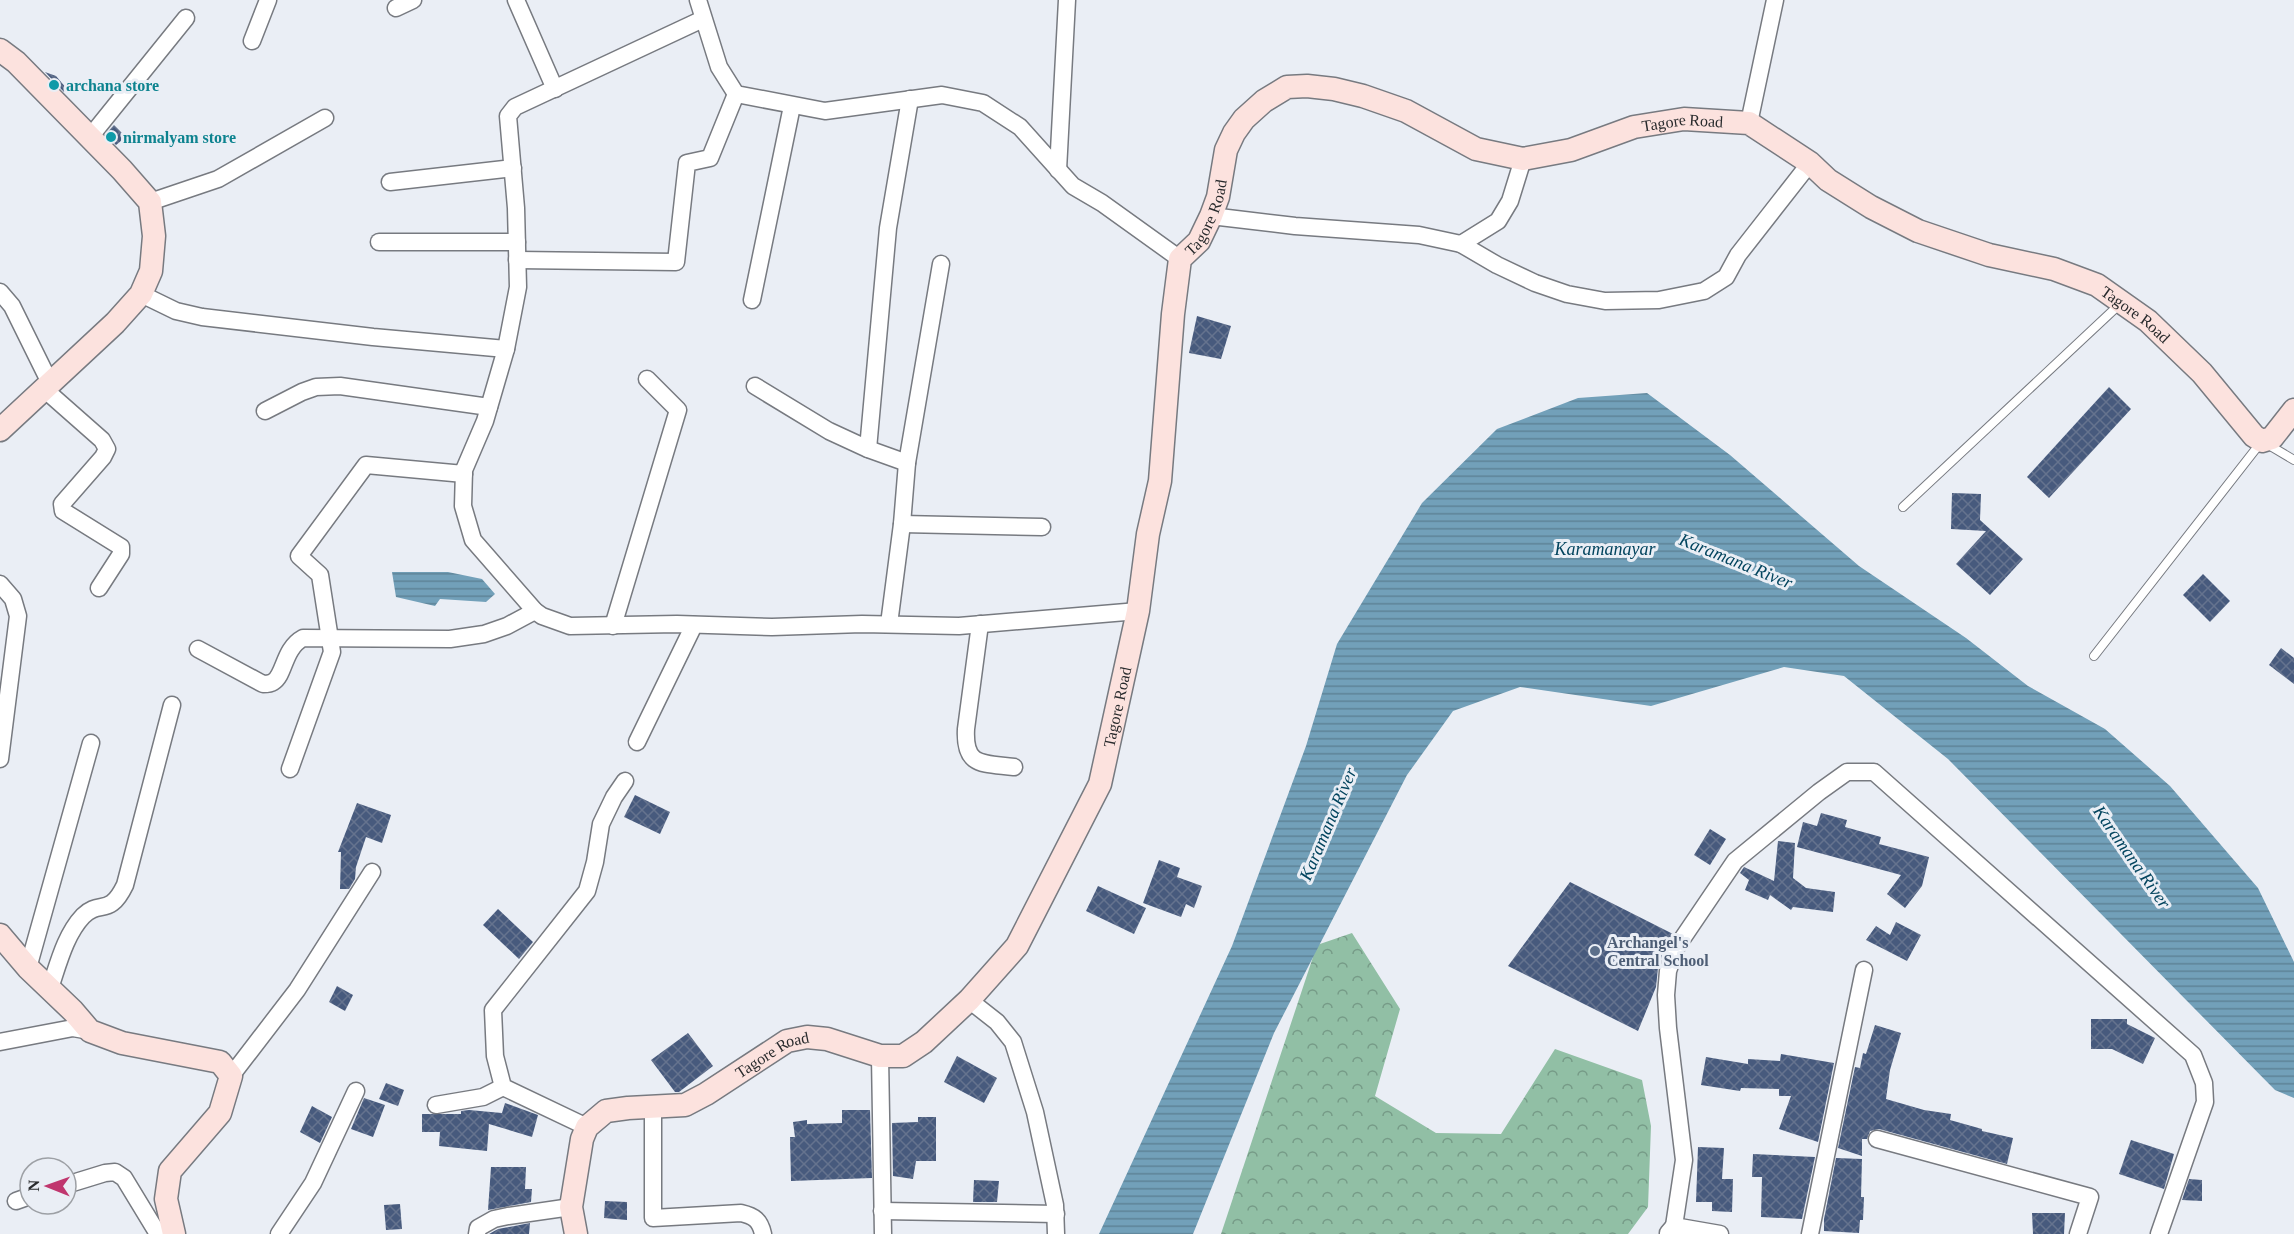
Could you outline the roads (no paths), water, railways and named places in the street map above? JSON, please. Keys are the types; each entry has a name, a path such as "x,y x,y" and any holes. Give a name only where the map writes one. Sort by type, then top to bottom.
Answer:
{"street":[{"path":"252,41 268,0"},
{"path":"396,8 413,0"},
{"path":"516,0 555,89"},
{"path":"698,0 718,67 736,94 825,111 942,95 983,103 1020,127 1073,186 1102,203 1180,259"},
{"path":"1058,170 1066,0"},
{"path":"1749,123 1775,0"},
{"path":"90,137 186,18"},
{"path":"703,19 515,107 508,116 513,168 518,287 506,349 486,421 464,470 463,506 473,540 535,611 542,616 570,626 772,627 889,624 958,626 1138,611"},
{"path":"0,50 16,62 150,202 154,236 151,271 141,294 115,322 0,430"},
{"name":"Tagore Road","path":"587,1127 606,1111 685,1105 706,1094 786,1041 807,1036 827,1039 880,1056 903,1056 924,1042 969,999 1017,946 1100,784 1138,611 1148,534 1160,481 1173,314 1180,259 1199,241 1211,216 1218,197 1226,150 1234,133 1244,119 1264,101 1287,87 1325,88 1362,96 1406,111 1476,149 1523,159 1571,150 1634,127 1674,120 1749,123 1810,163 1828,180 1871,207 1918,231 1989,255 2054,269 2097,285 2148,321 2202,373 2254,436 2262,441"},
{"path":"517,261 676,262 687,163 710,158 736,94"},
{"path":"868,449 888,228 910,99"},
{"path":"752,300 792,106"},
{"path":"150,202 218,178 325,118"},
{"path":"1461,244 1498,221 1510,201 1523,159"},
{"path":"1211,216 1295,226 1419,235 1461,244 1516,274 1567,294 1605,301 1659,300 1704,291 1726,277 1738,255 1810,163"},
{"path":"390,182 513,168"},
{"path":"379,242 517,242"},
{"path":"889,624 902,524 907,463 941,264"},
{"path":"0,292 12,306 46,385 102,440 107,449 103,457 62,504 63,511 121,547 121,554 99,588"},
{"path":"141,294 176,311 202,317 373,337 506,349"},
{"path":"613,626 678,410 647,379"},
{"path":"265,411 316,387 340,386 489,407"},
{"path":"755,386 829,431 868,449 907,463"},
{"path":"2262,441 2272,438 2294,410"},
{"path":"290,769 332,652 320,575 299,556 366,465 464,474"},
{"path":"902,524 1042,527"},
{"path":"0,584 13,599 18,616 0,759"},
{"path":"198,649 263,684 273,682 294,642 303,638 450,639 500,629 535,611"},
{"path":"980,624 966,729 966,746 969,756 976,762 1014,767"},
{"path":"637,742 694,625"},
{"path":"50,988 69,936 83,916 91,910 109,907 116,902 125,885 172,705"},
{"path":"28,968 91,743"},
{"path":"1720,1234 1671,1230 1684,1160 1668,1028 1666,995 1668,971 1676,948 1735,861 1847,772 1874,772 2193,1055 2204,1083 2205,1102 2158,1234"},
{"path":"503,1087 495,1056 493,1010 587,891 595,862 601,824 614,797 625,781"},
{"path":"174,1234 166,1199 170,1171 220,1113 231,1076 297,990 372,872"},
{"path":"0,935 28,968 73,1011 90,1031"},
{"path":"1810,1234 1864,970"},
{"path":"969,999 997,1022 1013,1042 1035,1112 1056,1214 1056,1234"},
{"path":"0,1042 73,1028 122,1042 220,1062 231,1076"},
{"path":"880,1056 883,1234"},
{"path":"436,1105 483,1097 503,1087"},
{"path":"503,1087 587,1127 578,1156 570,1207 576,1234"},
{"path":"279,1234 313,1183 356,1091"},
{"path":"653,1108 654,1218 741,1213 754,1216 761,1224 763,1234"},
{"path":"1877,1139 2090,1197 2078,1234"},
{"path":"78,1181 115,1172 124,1178 158,1234"},
{"path":"477,1234 478,1228 494,1219 570,1207"},
{"path":"882,1211 1056,1214"}],"lane":[{"path":"1903,507 2122,303"},
{"path":"2094,656 2262,441 2294,460"}],"water":[{"name":"Karamanayar","path":"1647,393 1730,455 1859,566 1966,638 2028,686 2105,729 2170,786 2258,888 2294,962 2294,1098 2275,1090 1948,759 1844,676 1784,667 1651,706 1520,687 1453,711 1407,775 1274,1033 1193,1234 1099,1234 1232,946 1306,746 1337,644 1422,503 1497,429 1578,398"},
{"path":"392,572 448,572 482,579 495,594 486,602 440,599 435,606 396,597"}],"place":[{"name":"archana store","path":"54,85"},
{"name":"nirmalyam store","path":"111,137"},
{"name":"Archangel's Central School","path":"1595,951"}],"water label":[{"name":"Karamana River","path":"1736,561"},
{"name":"Karamana River","path":"1328,824"},
{"name":"Karamana River","path":"2132,857"}]}
